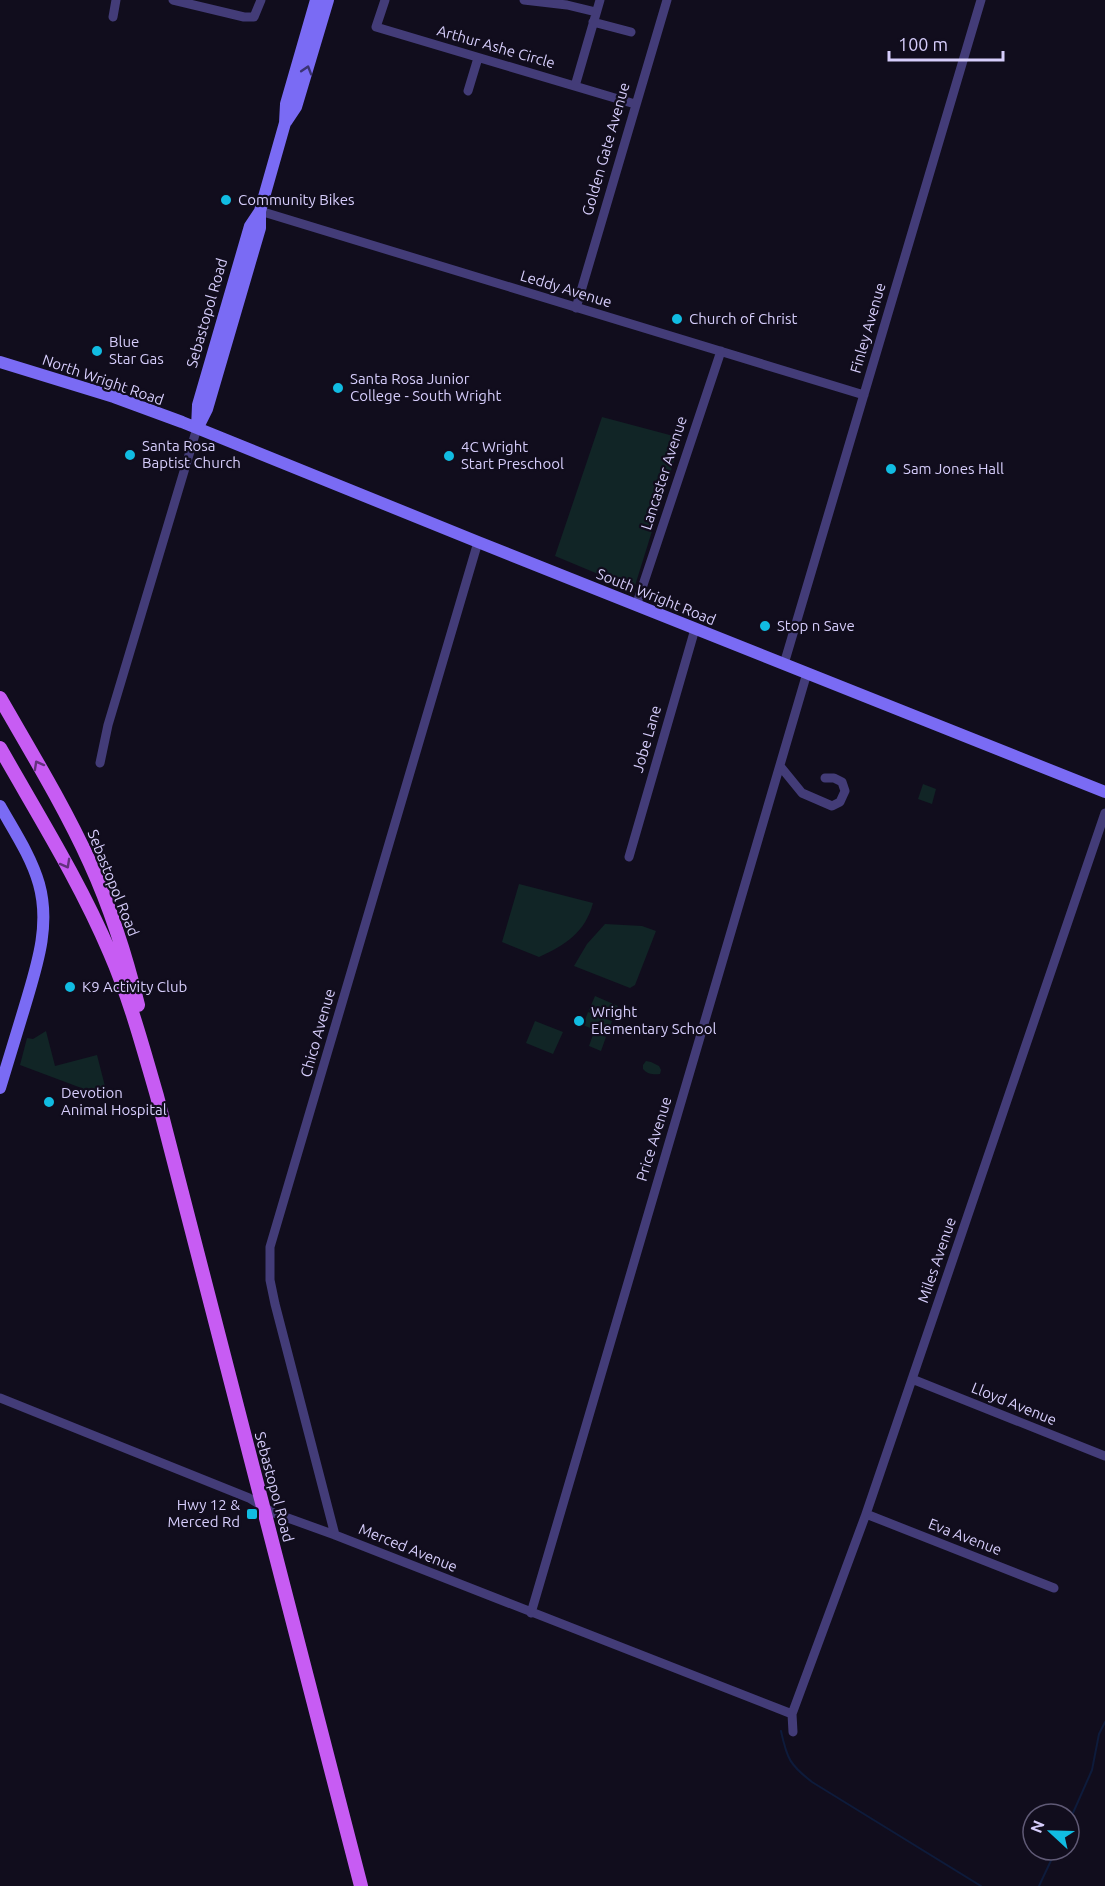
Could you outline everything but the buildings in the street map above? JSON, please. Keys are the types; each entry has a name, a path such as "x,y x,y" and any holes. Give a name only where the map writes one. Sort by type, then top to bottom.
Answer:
{"main road":[{"name":"Sebastopol Road","path":"197,428 207,409 260,228 260,211 285,123 286,104 316,0"},
{"name":"Sebastopol Road","path":"285,123 296,107 328,0"},
{"name":"North Wright Road","path":"0,362 114,397 197,428"},
{"name":"South Wright Road","path":"197,428 636,606 1105,792"},
{"name":"Sebastopol Road","path":"0,698 67,816 89,861 107,904 133,984 157,1095 361,1886"},
{"name":"Sebastopol Road","path":"0,748 71,874 102,935 126,994 157,1095"},
{"path":"0,806 36,875 44,921 38,958 0,1088"}],"street":[{"path":"113,17 116,0"},
{"path":"173,0 244,17 254,17 261,0"},
{"name":"Arthur Ashe Circle","path":"385,0 376,27 635,104"},
{"path":"524,0 567,5 631,32"},
{"path":"575,86 600,0"},
{"name":"Golden Gate Avenue","path":"576,308 667,0"},
{"name":"Finley Avenue","path":"784,664 981,0"},
{"path":"468,91 478,58"},
{"name":"Leddy Avenue","path":"260,211 864,395"},
{"name":"Lancaster Avenue","path":"636,606 721,351"},
{"name":"Sebastopol Road","path":"100,763 108,724 197,428"},
{"name":"Chico Avenue","path":"335,1535 275,1304 270,1280 270,1248 478,542"},
{"name":"Jobe Lane","path":"629,857 695,629"},
{"name":"Price Avenue","path":"531,1613 807,673"},
{"path":"780,766 802,793 832,806 840,802 845,791 843,782 834,778 825,778"},
{"name":"Miles Avenue","path":"792,1714 866,1514 1105,813"},
{"name":"Lloyd Avenue","path":"912,1379 1105,1456"},
{"name":"Merced Avenue","path":"0,1398 204,1479 274,1513 792,1714"},
{"name":"Eva Avenue","path":"866,1514 1054,1588"},
{"path":"792,1714 793,1732"}],"green space":[{"path":"602,417 681,438 634,589 555,556"},
{"path":"923,784 936,789 932,804 918,799"},
{"path":"519,884 593,903 585,922 573,937 539,957 502,942"},
{"path":"605,924 642,926 656,931 635,985 630,988 574,966 587,944"},
{"path":"595,996 618,1006 613,1019 589,1010"},
{"path":"588,1012 612,1021 607,1035 583,1025"},
{"path":"535,1021 563,1032 553,1054 526,1043"},
{"path":"46,1031 55,1066 97,1055 108,1098 20,1065 27,1038 33,1039"},
{"path":"594,1032 606,1037 601,1051 589,1046"},
{"path":"646,1061 659,1066 660,1074 645,1071 643,1065"}],"waterway":[{"path":"1078,1802 1092,1770 1099,1734 1105,1722"},
{"path":"781,1731 790,1761 812,1782 981,1886"},
{"path":"1039,1886 1050,1862"}],"place":[{"name":"Community Bikes","path":"226,200"},
{"name":"Church of Christ","path":"677,319"},
{"name":"Blue Star Gas","path":"97,351"},
{"name":"Santa Rosa Junior College - South Wright","path":"338,388"},
{"name":"Santa Rosa Baptist Church","path":"130,455"},
{"name":"4C Wright Start Preschool","path":"449,456"},
{"name":"Sam Jones Hall","path":"891,469"},
{"name":"Stop n Save","path":"765,626"},
{"name":"K9 Activity Club","path":"70,987"},
{"name":"Wright Elementary School","path":"579,1021"},
{"name":"Devotion Animal Hospital","path":"49,1102"},
{"name":"Hwy 12 & Merced Rd","path":"252,1514"}]}
